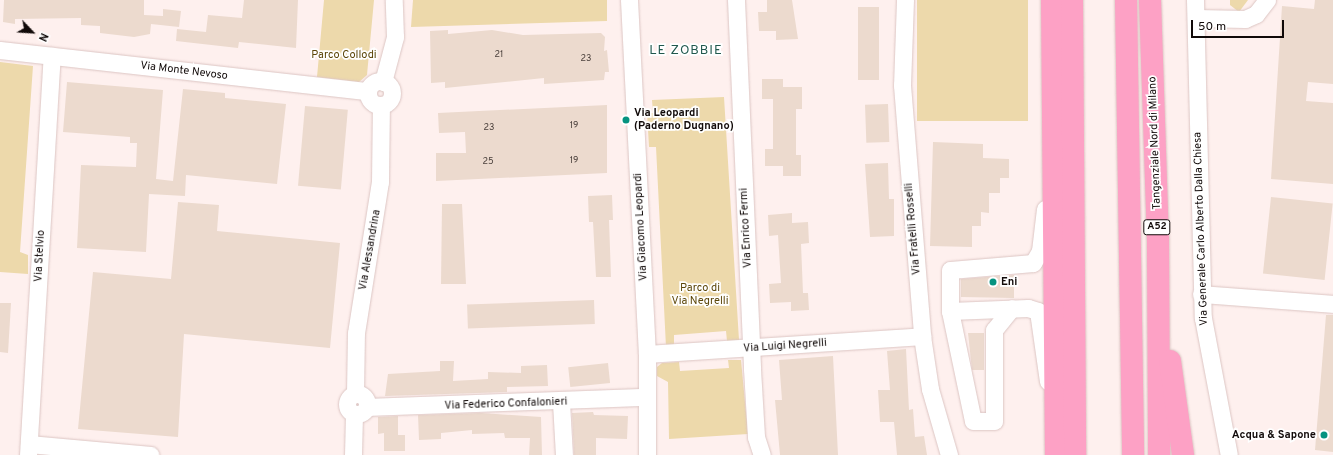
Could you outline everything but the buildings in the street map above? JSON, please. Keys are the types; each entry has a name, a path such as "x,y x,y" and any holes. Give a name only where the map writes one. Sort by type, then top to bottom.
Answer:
{"highway":[{"path":"1052,0 1056,455"},
{"path":"1072,0 1075,455"},
{"name":"A52","path":"1126,0 1133,455"},
{"name":"Tangenziale Nord di Milano","path":"1150,0 1158,242 1159,455"},
{"path":"1074,222 1085,332 1087,455"},
{"path":"1158,242 1183,455"}],"street":[{"path":"382,82 395,37 394,0"},
{"name":"Via Giacomo Leopardi","path":"629,0 647,354 647,455"},
{"name":"Via Enrico Fermi","path":"736,0 756,437 762,455"},
{"name":"Via Fratelli Rosselli","path":"905,0 902,85 922,336 930,389 949,455"},
{"name":"Via Generale Carlo Alberto Dalla Chiesa","path":"1195,0 1201,294 1209,360 1229,455"},
{"path":"1196,18 1245,19 1256,14 1266,0"},
{"name":"Via Monte Nevoso","path":"0,50 368,91"},
{"name":"Via Stelvio","path":"29,449 52,56"},
{"path":"375,82 382,82 392,94 382,105 371,102 368,91 375,82"},
{"name":"Via Alessandrina","path":"353,455 360,411 346,404 355,394 356,333 379,196 382,105"},
{"path":"1012,308 994,330 994,421 973,421 950,311 950,270 1027,266 1037,258 1054,165"},
{"path":"1201,294 1333,304"},
{"path":"950,311 1012,308 1034,309 1041,315 1055,432"},
{"name":"Via Luigi Negrelli","path":"647,354 752,350 922,336"},
{"name":"Via Federico Confalonieri","path":"360,411 646,397"},
{"path":"561,402 564,455"},
{"path":"29,449 151,455"}],"green space":[{"name":"Parco Collodi","path":"324,0 374,0 367,75 359,82 317,77"},
{"path":"413,0 607,0 607,21 411,27"},
{"path":"917,0 1028,0 1028,121 917,121"},
{"path":"1230,0 1248,0 1239,12 1230,5"},
{"path":"0,62 33,66 20,252 28,255 28,274 0,272"},
{"name":"Parco di Via Negrelli","path":"724,97 739,340 727,341 726,331 674,335 674,346 666,347 656,147 649,147 647,113 653,113 652,100"},
{"path":"728,360 741,360 748,434 669,439 668,382 657,376 657,367 662,363 679,362 680,371 729,368"}],"place":[{"name":"Via Leopardi (Paderno Dugnano)","path":"626,120"},
{"name":"Eni","path":"993,282"},
{"name":"Acqua & Sapone","path":"1324,435"}],"district":[{"name":"LE ZOBBIE","path":"686,51"}]}
